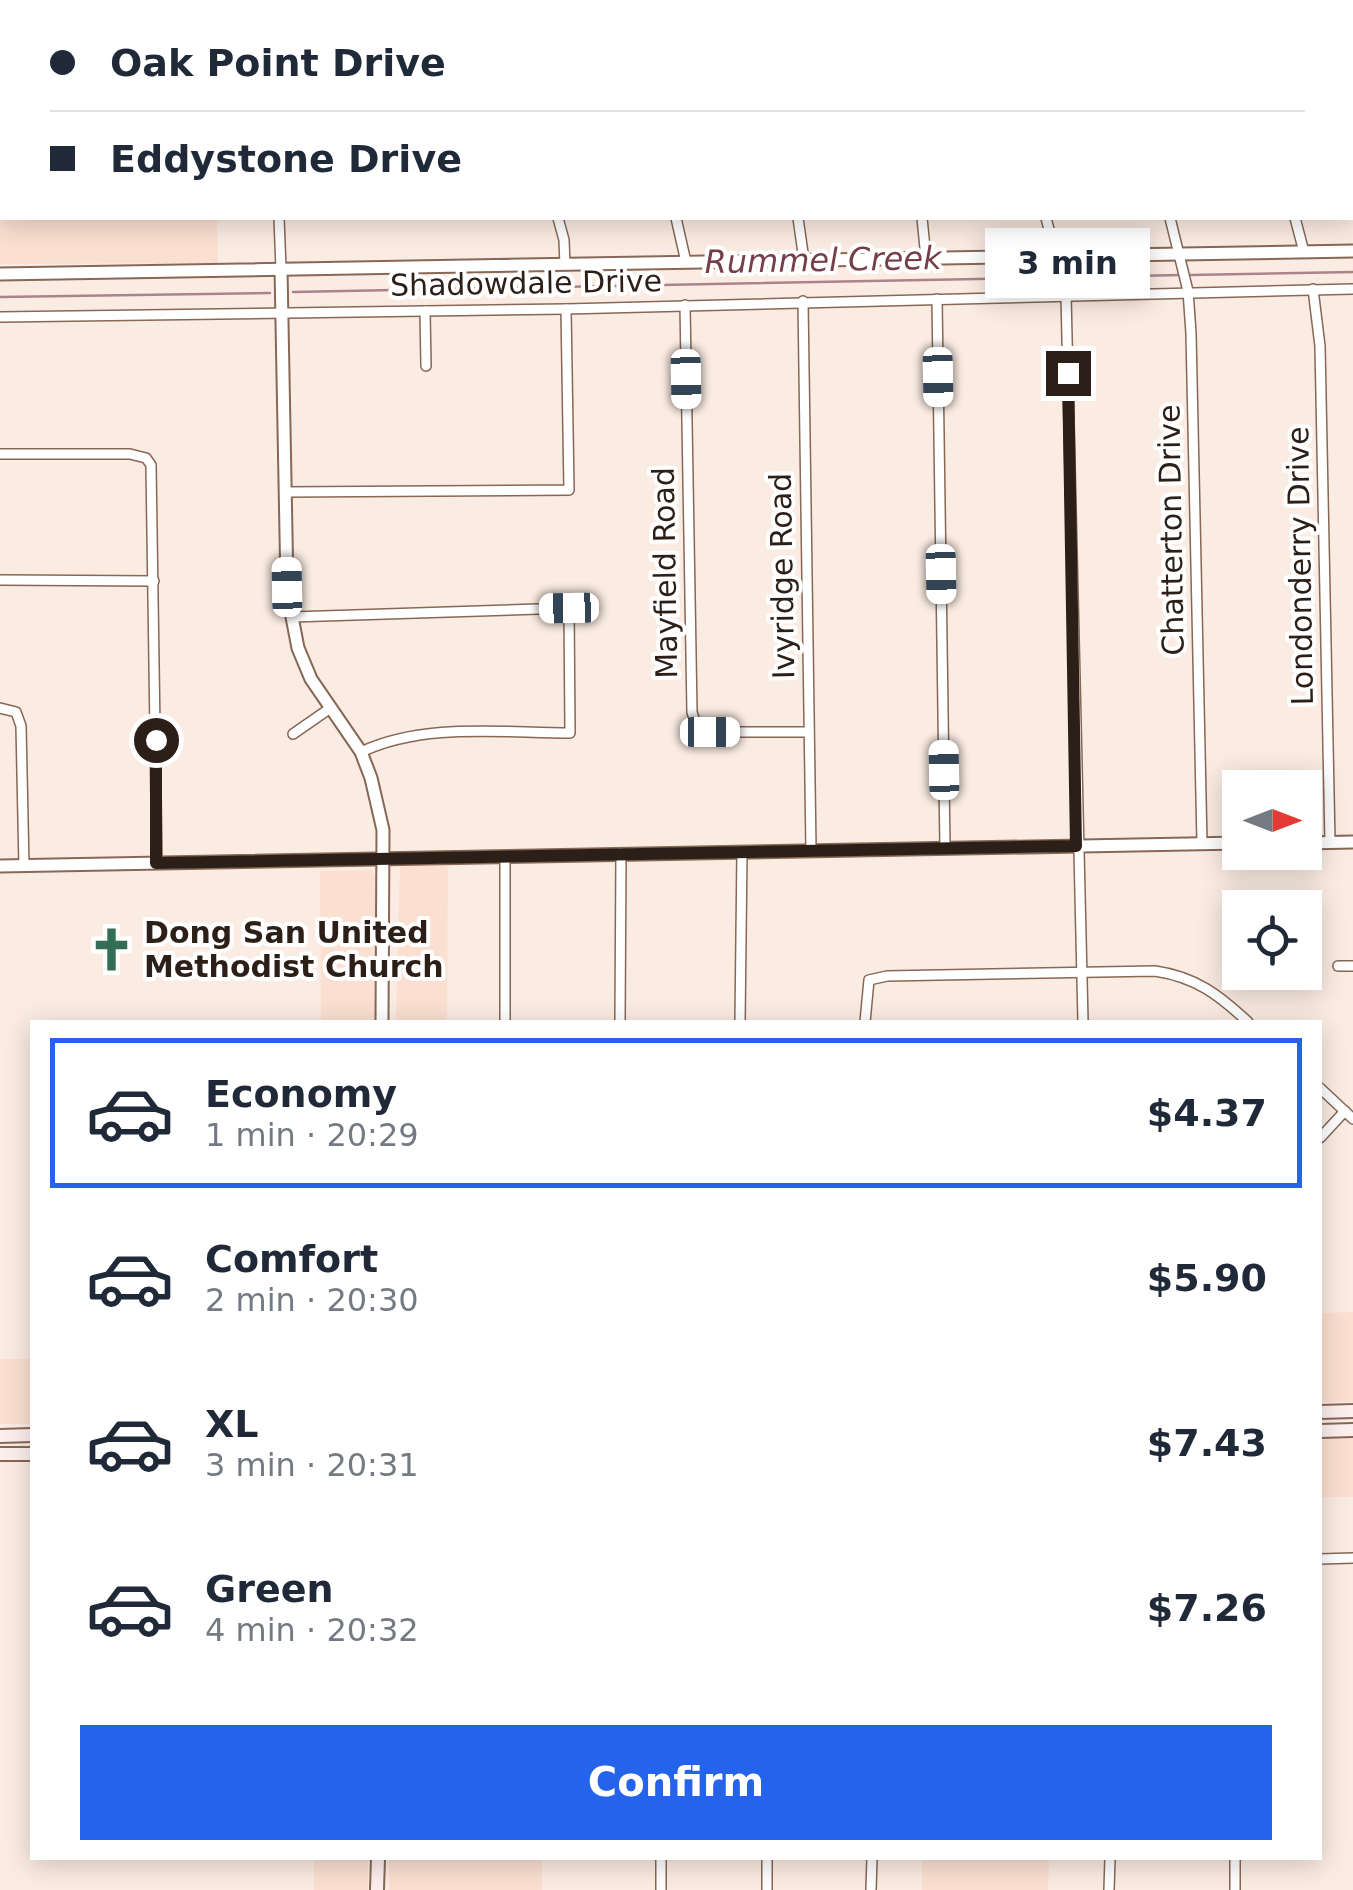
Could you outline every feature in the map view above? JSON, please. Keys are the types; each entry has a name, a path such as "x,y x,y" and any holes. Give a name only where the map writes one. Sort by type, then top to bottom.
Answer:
{"main road":[{"path":"1322,1412 1353,1412"},
{"path":"1322,1431 1353,1430"},
{"path":"0,1436 30,1435"},
{"path":"0,1454 30,1454"},
{"path":"377,1890 378,1860"}],"street":[{"path":"280,220 287,587 298,648 310,678 361,752 378,802 383,830 382,1020"},
{"path":"558,220 564,264"},
{"path":"676,220 686,262"},
{"path":"798,220 804,260"},
{"path":"922,220 926,258"},
{"path":"1047,220 1056,256"},
{"name":"Chatterton Drive","path":"1170,220 1187,286 1202,843"},
{"path":"1296,220 1304,252"},
{"name":"Shadowdale Drive","path":"0,274 1056,256 1180,260 1353,251"},
{"name":"Shadowdale Drive","path":"0,317 425,312 937,299 1187,286 1353,290"},
{"name":"Londonderry Drive","path":"1312,289 1320,346 1330,843"},
{"path":"1066,294 1082,1020"},
{"path":"937,299 945,848"},
{"name":"Ivyridge Road","path":"802,301 811,850"},
{"name":"Mayfield Road","path":"685,304 692,712 695,722 710,732 809,732"},
{"path":"286,492 569,490 566,308"},
{"path":"425,312 426,366"},
{"path":"0,454 140,455 151,465 156,863"},
{"path":"0,580 154,580"},
{"path":"292,617 569,608 570,733 432,734 384,742 361,752"},
{"path":"2,708 16,712 21,726 24,866"},
{"path":"293,734 329,708"},
{"path":"1322,843 1353,842"},
{"path":"0,866 1222,843"},
{"path":"740,1020 742,852"},
{"path":"620,1020 621,854"},
{"path":"505,856 505,1020"},
{"path":"1338,966 1353,966"},
{"path":"865,1020 869,980 887,976 1155,971 1176,974 1214,991 1246,1020"},
{"path":"1322,1090 1349,1115 1322,1136"},
{"path":"1322,1559 1353,1558"},
{"path":"662,1860 662,1890"},
{"path":"767,1860 767,1890"},
{"path":"871,1890 872,1860"},
{"path":"1110,1860 1110,1890"},
{"path":"1235,1860 1235,1890"}],"shaded area":[{"path":"0,220 217,220 218,263 0,264"},
{"path":"400,866 448,866 447,1020 396,1020"},
{"path":"372,870 376,877 375,1020 321,1020 320,871"},
{"path":"1353,1312 1353,1402 1322,1402 1322,1313"},
{"path":"0,1359 30,1359 30,1424 0,1424"},
{"path":"1353,1437 1353,1497 1322,1497 1322,1438"},
{"path":"314,1860 368,1860 368,1890 314,1890"},
{"path":"389,1860 542,1860 542,1890 389,1890"},
{"path":"922,1860 1049,1860 1048,1890 922,1890"}],"waterway":[{"name":"Rummel Creek","path":"1190,275 1353,272"},
{"name":"Rummel Creek","path":"293,292 1182,275"},
{"name":"Rummel Creek","path":"0,297 270,293"}],"place":[{"name":"Dong San United Methodist Church","path":"111,949"}],"route":[{"path":"156,740 156,863 1076,846 1068,373"}]}
